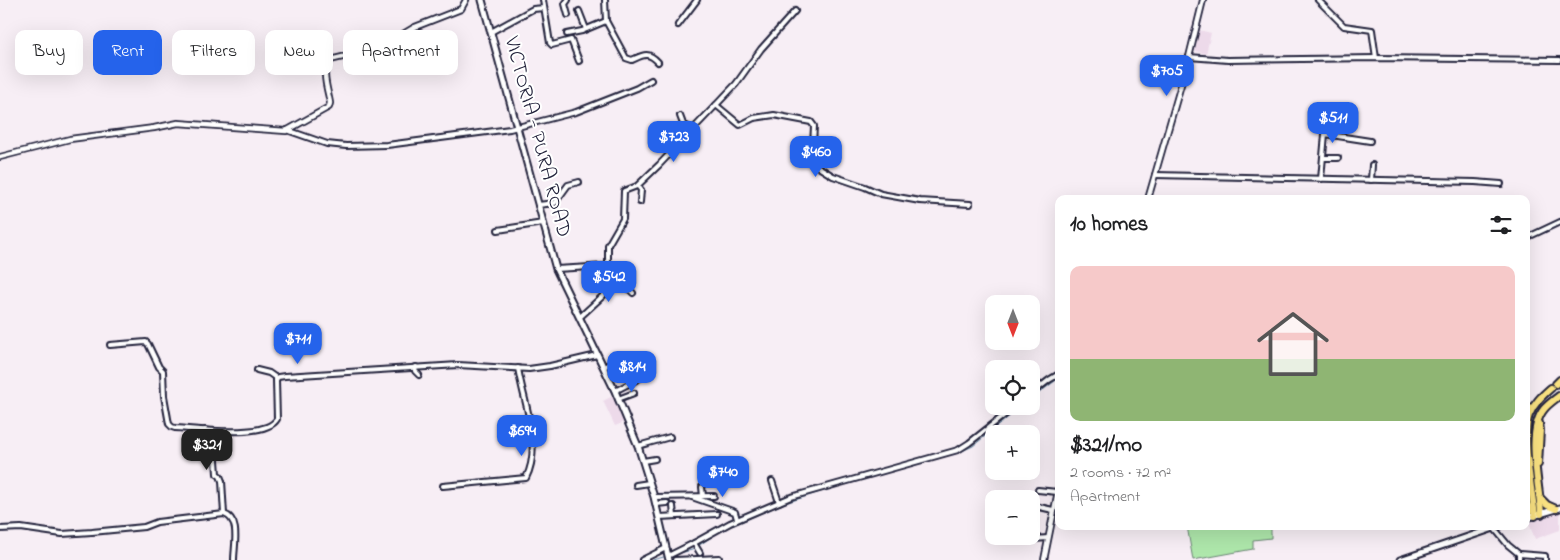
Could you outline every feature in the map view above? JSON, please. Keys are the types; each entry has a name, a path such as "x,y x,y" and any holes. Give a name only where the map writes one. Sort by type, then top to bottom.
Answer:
{"highway":[{"path":"1530,417 1539,399 1556,384"},
{"path":"1538,515 1540,498 1534,455 1536,431 1542,411 1559,396"},
{"path":"1530,474 1533,502 1538,515"},
{"path":"1540,498 1547,506 1558,508"},
{"path":"1530,509 1533,502"}],"main road":[{"name":"VICTORIA - PURA ROAD","path":"482,0 556,270 604,367 644,461 668,558"},
{"path":"1530,517 1558,508"},
{"path":"1400,560 1488,530"}],"street":[{"path":"287,130 329,107 325,70 330,60 382,47 415,27 461,9 466,0"},
{"path":"543,0 551,45 571,40 579,61"},
{"path":"568,0 565,4 568,15"},
{"path":"605,0 606,21 626,58 634,60 638,56 647,55 658,62"},
{"path":"678,25 697,0"},
{"path":"1149,195 1203,0"},
{"path":"1318,0 1344,26 1372,30 1376,58"},
{"path":"491,32 533,9 544,8"},
{"path":"579,11 586,29"},
{"path":"616,283 614,272 608,265 608,244 624,219 624,191 638,186 659,166 739,80 761,49 795,11"},
{"path":"567,34 606,21"},
{"path":"1189,56 1228,60 1376,58 1560,60"},
{"path":"0,157 70,139 186,123 259,130 287,130 327,144 346,146 391,144 517,128 576,112 637,88 651,80"},
{"path":"716,105 741,125 754,118 774,115 812,122 814,126 812,163 833,176 881,194 920,200 970,204"},
{"path":"680,116 683,124 692,129"},
{"path":"1321,179 1325,134 1370,141"},
{"path":"1323,158 1338,158"},
{"path":"1371,180 1372,165"},
{"path":"1155,175 1501,184"},
{"path":"538,205 555,202 568,185 579,182"},
{"path":"638,186 641,190 640,202"},
{"path":"1530,236 1560,222"},
{"path":"498,230 543,223"},
{"path":"556,270 604,267 608,265"},
{"path":"580,317 616,283 623,278 631,276"},
{"path":"616,283 617,285 626,286 633,293"},
{"path":"110,345 146,342 148,344 159,367 163,371 164,396 169,424 175,428 245,431 274,424 277,418 276,378"},
{"path":"257,370 269,373 276,378 458,365 518,368 550,366 597,354"},
{"path":"604,367 615,364 622,375"},
{"path":"416,367 419,375"},
{"path":"443,486 526,478 531,458 531,427 518,368"},
{"path":"1040,387 1055,376"},
{"path":"615,391 640,378"},
{"path":"618,399 634,394"},
{"path":"668,558 737,519 779,502 827,486 958,450 1005,415"},
{"path":"205,430 206,445 215,446 217,474 222,481 224,514"},
{"path":"638,446 670,436"},
{"path":"644,461 656,459"},
{"path":"772,480 779,502"},
{"path":"636,486 650,483"},
{"path":"702,487 703,496"},
{"path":"1040,490 1055,492"},
{"path":"689,496 735,512 737,519"},
{"path":"654,498 714,496"},
{"path":"1044,560 1055,501"},
{"path":"656,504 667,504"},
{"path":"673,506 674,516"},
{"path":"1040,507 1053,510"},
{"path":"0,529 21,528 62,534 92,532 224,514 232,518 234,523 234,560"},
{"path":"659,517 717,514"},
{"path":"1496,530 1518,554 1519,560"},
{"path":"1040,538 1048,538"},
{"path":"694,544 700,553"},
{"path":"642,560 666,548"},
{"path":"1518,554 1545,556 1545,560"},
{"path":"675,560 719,558"}],"shaded area":[{"path":"1199,30 1211,33 1206,54 1195,51"},
{"path":"615,395 627,421 615,426 603,401"},
{"path":"1560,511 1560,530 1535,539 1530,520"}],"green space":[{"path":"1188,530 1271,530 1271,538 1253,540 1253,549 1193,560"}],"waterway":[{"path":"1040,392 1055,381"},
{"path":"676,554 692,550 722,530 785,503 960,452 973,446 1011,415"},
{"path":"653,560 667,556"}]}
